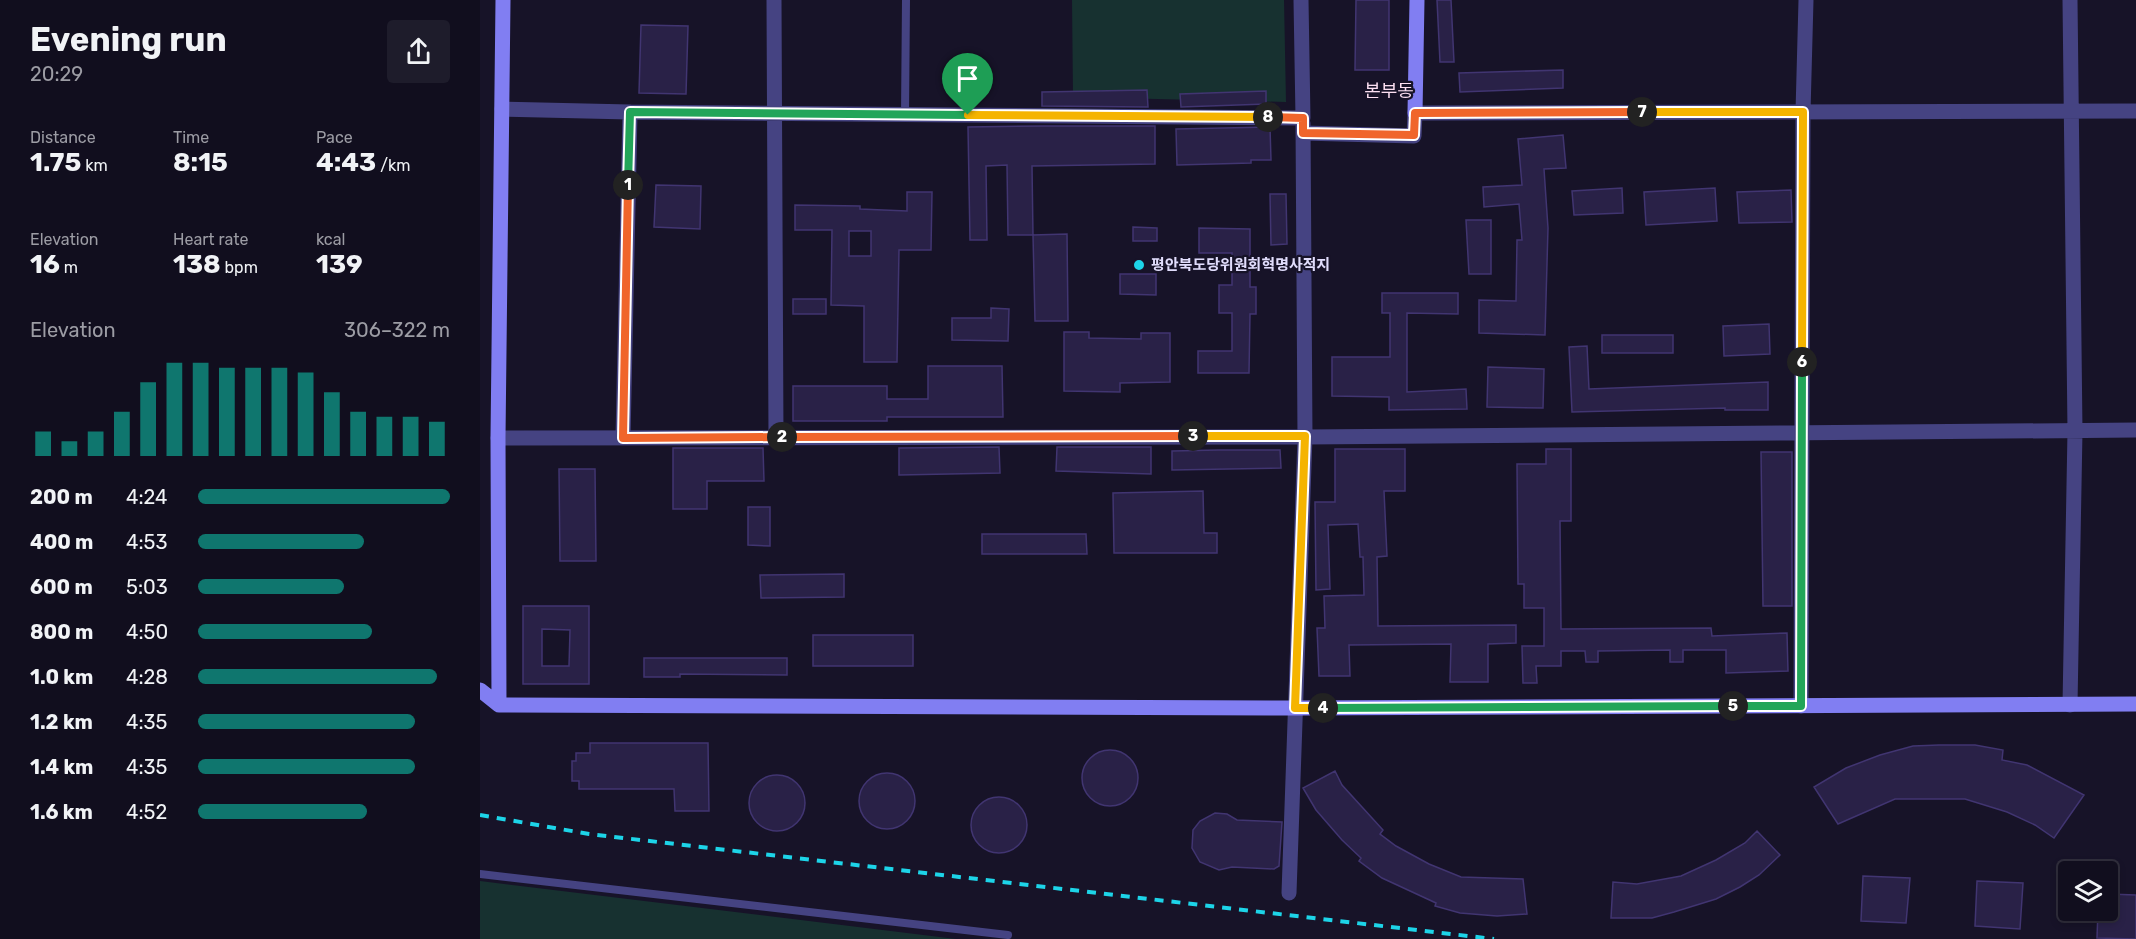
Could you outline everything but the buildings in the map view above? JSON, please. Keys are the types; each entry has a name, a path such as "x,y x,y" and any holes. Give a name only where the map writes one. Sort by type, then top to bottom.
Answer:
{"street":[{"path":"500,705 498,438 503,0"},
{"path":"774,0 776,437"},
{"path":"1289,893 1305,436 1301,0"},
{"path":"502,109 905,115 1303,125 1414,135 1417,0"},
{"path":"1801,706 1803,112 1806,0"},
{"path":"2070,0 2075,431 2070,705"},
{"path":"1415,113 2136,111"},
{"path":"623,438 630,112"},
{"path":"498,438 1305,436 2136,430"},
{"path":"480,690 500,705 1295,708 2136,704"}],"lane":[{"path":"905,115 906,0"},
{"path":"480,874 1008,935"}],"green space":[{"path":"1072,0 1284,0 1286,102 1073,97"},
{"path":"480,881 956,939 480,939"}],"railway":[{"path":"480,815 589,834 1494,939"}],"place":[{"name":"평안북도당위원회혁명사적지","path":"1139,265"}],"district":[{"name":"본부동","path":"1389,91"}],"route":[{"path":"630,112 968,115 1303,118 1303,133 1414,135 1415,113 1803,112 1801,706 1295,708 1305,436 623,438 630,112"}]}
